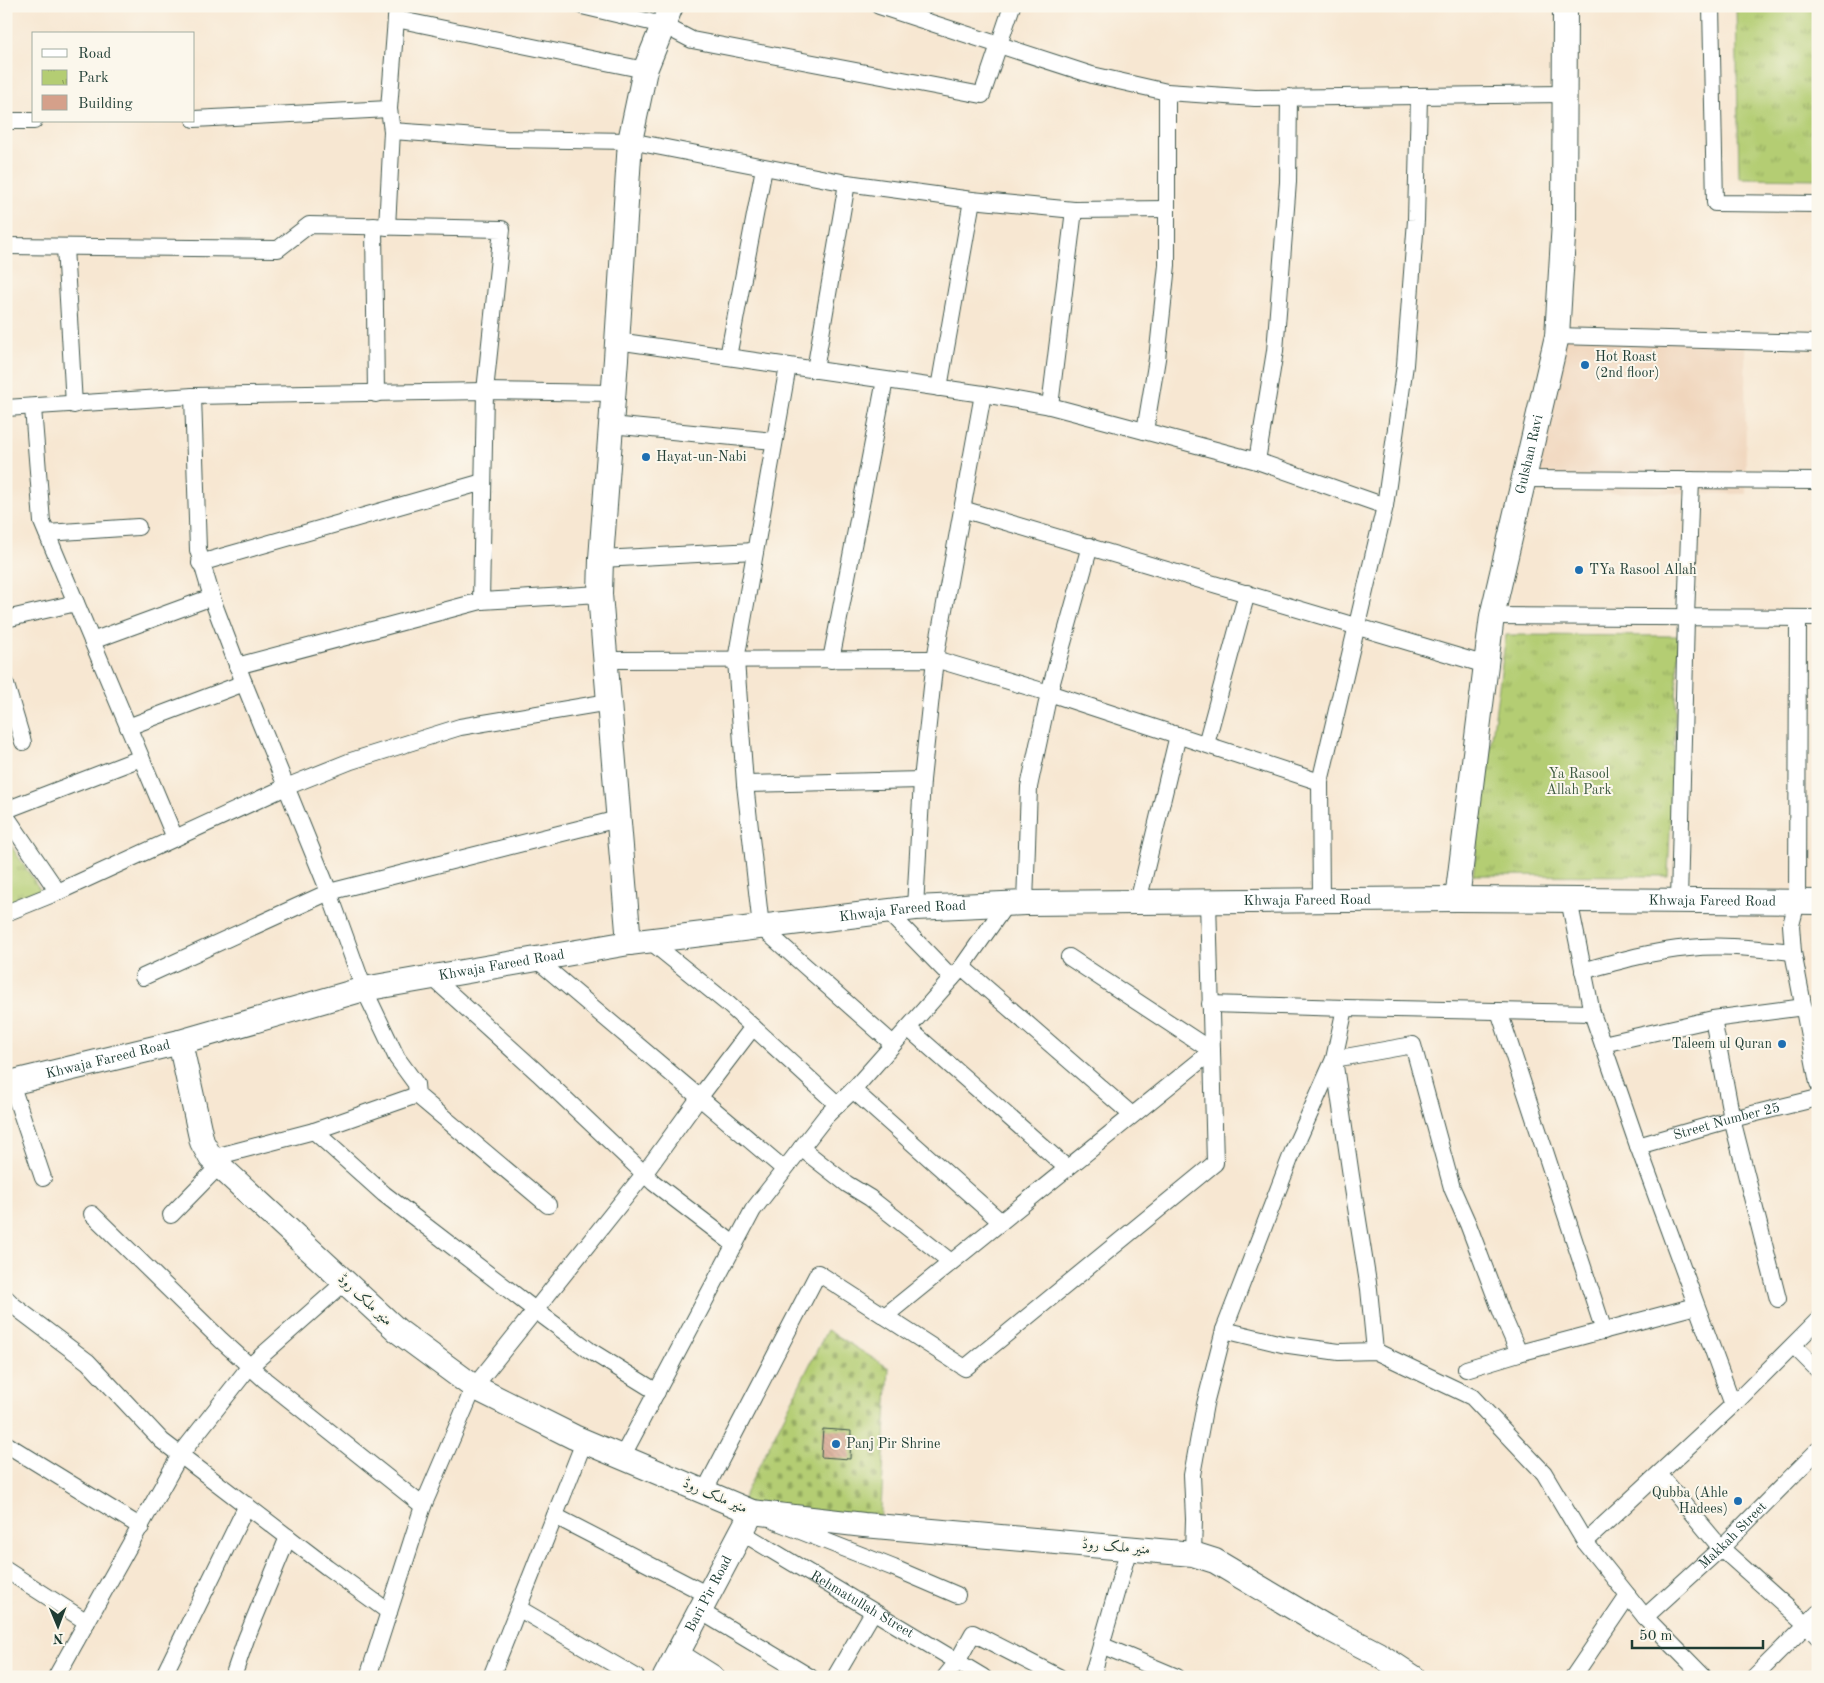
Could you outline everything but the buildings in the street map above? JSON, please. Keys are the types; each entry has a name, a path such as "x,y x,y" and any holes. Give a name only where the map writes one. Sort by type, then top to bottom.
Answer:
{"street":[{"path":"582,6 667,16 692,40 982,95 1012,6"},
{"path":"879,6 1092,75 1167,92 1255,98 1565,94"},
{"name":"Gulshan Ravi","path":"1457,899 1492,616 1557,336 1564,222 1565,6"},
{"path":"1711,6 1715,203 1818,204"},
{"path":"376,394 380,227 392,131 389,109 396,12 645,70"},
{"path":"667,16 645,70 630,141 614,393 600,559 600,594 618,819 640,942 728,1004 838,1105"},
{"path":"1145,431 1157,359 1167,265 1167,92"},
{"path":"1321,900 1320,782 1385,506 1405,364 1416,220 1419,96"},
{"path":"1257,461 1275,350 1288,182 1289,97"},
{"path":"195,119 389,109"},
{"path":"6,121 32,121"},
{"path":"392,131 506,139 630,141 847,183 972,200 1074,210 1166,209"},
{"path":"728,357 764,168"},
{"path":"815,370 847,183"},
{"path":"939,388 972,200"},
{"path":"1050,406 1074,210"},
{"path":"6,246 278,249 309,225 502,229 485,391 481,601"},
{"path":"65,247 74,405"},
{"path":"1557,336 1818,343"},
{"path":"617,341 983,394 1050,406 1257,461 1385,506"},
{"path":"788,366 736,660 745,784 761,928 893,1044"},
{"path":"831,660 886,380"},
{"path":"6,408 34,408 193,396 485,391 614,393"},
{"path":"914,908 922,780 935,660 983,394"},
{"path":"193,396 200,563 237,666 329,892 364,989 396,1058 416,1084 417,1096 548,1205"},
{"path":"34,408 42,522 175,838"},
{"path":"611,424 774,441"},
{"path":"1524,478 1818,481"},
{"path":"1679,901 1691,480"},
{"path":"200,563 483,482"},
{"path":"962,509 1486,665"},
{"path":"47,533 138,526"},
{"path":"622,1457 752,1210 826,1116 853,1090 1016,903 1029,787 1049,694 1090,546"},
{"path":"600,559 755,551"},
{"path":"1206,744 1247,593"},
{"path":"237,666 481,601 600,594"},
{"path":"92,640 212,597"},
{"path":"6,619 76,603"},
{"path":"1492,616 1818,618"},
{"path":"1798,618 1808,902 1791,925 1793,952 1818,1083"},
{"path":"605,660 935,660 1049,694 1320,782"},
{"path":"128,727 244,684"},
{"path":"6,685 23,742"},
{"path":"6,913 58,892 286,788 351,761 460,727 609,702"},
{"path":"1138,902 1178,735"},
{"path":"6,810 141,758"},
{"path":"745,784 922,780"},
{"path":"6,816 58,892"},
{"path":"143,978 329,892 618,819"},
{"name":"Khwaja Fareed Road","path":"8,1084 180,1042 364,989 640,942 914,908 1016,903 1457,899 1808,902"},
{"path":"1569,900 1592,1013 1638,1146 1733,1405"},
{"path":"704,1492 818,1273 965,1368 1214,1163 1208,901"},
{"path":"888,912 957,972 1132,1115"},
{"path":"1584,971 1631,958 1688,948 1723,946 1793,952"},
{"path":"1069,957 1212,1050"},
{"path":"537,960 784,1169"},
{"path":"432,977 538,1073 654,1183 735,1245"},
{"path":"1210,1004 1592,1013"},
{"path":"1603,1044 1712,1019 1804,1007"},
{"path":"1192,1554 1194,1519 1192,1475 1204,1404 1224,1330 1293,1151 1334,1058 1344,1008"},
{"path":"1499,1011 1604,1331"},
{"path":"1712,1019 1732,1119 1778,1299"},
{"path":"368,1677 424,1506 474,1387 644,1174 753,1027"},
{"path":"908,1028 1067,1168"},
{"name":"منیر ملک روڈ","path":"180,1042 202,1142 215,1163 398,1331 474,1387 584,1442 704,1492 746,1522 864,1525 1192,1554 1215,1561 1326,1627 1378,1654 1414,1677"},
{"path":"1334,1058 1413,1045 1452,1188 1519,1352"},
{"path":"885,1316 1212,1050"},
{"path":"1334,1058 1369,1289 1375,1351"},
{"path":"8,1084 43,1178"},
{"path":"853,1090 1000,1222"},
{"path":"171,1215 215,1163 417,1096"},
{"name":"Street Number 25","path":"1638,1146 1732,1119 1818,1098"},
{"path":"314,1131 384,1194 535,1310 589,1350 657,1392"},
{"path":"801,1148 847,1184 870,1198 950,1262"},
{"path":"92,1214 250,1366 424,1506"},
{"path":"56,1677 180,1455 250,1366 345,1282"},
{"path":"6,1298 88,1362 162,1441 389,1612"},
{"path":"1466,1369 1519,1352 1696,1306"},
{"path":"1586,1542 1733,1405 1818,1320"},
{"path":"1224,1330 1282,1344 1339,1352 1375,1351 1472,1398 1544,1473 1586,1542 1685,1670 1704,1677"},
{"path":"1794,1346 1818,1370"},
{"path":"492,1677 584,1442"},
{"path":"6,1444 141,1527"},
{"name":"Makkah Street","path":"1645,1617 1721,1548 1818,1450"},
{"path":"1659,1474 1721,1548 1812,1619 1818,1637"},
{"path":"163,1677 247,1505"},
{"path":"555,1516 704,1603 810,1677"},
{"path":"746,1522 894,1568 957,1595"},
{"name":"Bari Pir Road","path":"665,1677 746,1522"},
{"name":"Rehmatullah Street","path":"746,1522 873,1612 983,1677"},
{"path":"234,1677 246,1639 288,1537"},
{"path":"1092,1677 1128,1548"},
{"path":"6,1570 88,1622"},
{"path":"1573,1677 1628,1596"},
{"path":"518,1608 636,1677"},
{"path":"834,1677 873,1612"},
{"path":"1754,1677 1812,1619"},
{"path":"945,1677 957,1662 973,1633 1059,1677"},
{"path":"1101,1645 1177,1677"},
{"path":"677,1654 712,1677"}],"shaded area":[{"path":"1557,336 1745,341 1746,494 1519,492"}],"green space":[{"path":"1736,6 1818,6 1818,179 1739,178"},
{"name":"Ya Rasool Allah Park","path":"1506,635 1679,636 1668,876 1473,875"},
{"path":"6,838 41,891 6,905"},
{"path":"827,1330 889,1368 880,1526 739,1506"}],"place":[{"name":"Hot Roast (2nd floor)","path":"1585,365"},
{"name":"Hayat-un-Nabi","path":"646,457"},
{"name":"TYa Rasool Allah","path":"1579,570"},
{"name":"Taleem ul Quran","path":"1782,1044"},
{"name":"Panj Pir Shrine","path":"836,1444"},
{"name":"Qubba (Ahle Hadees)","path":"1738,1501"}]}
